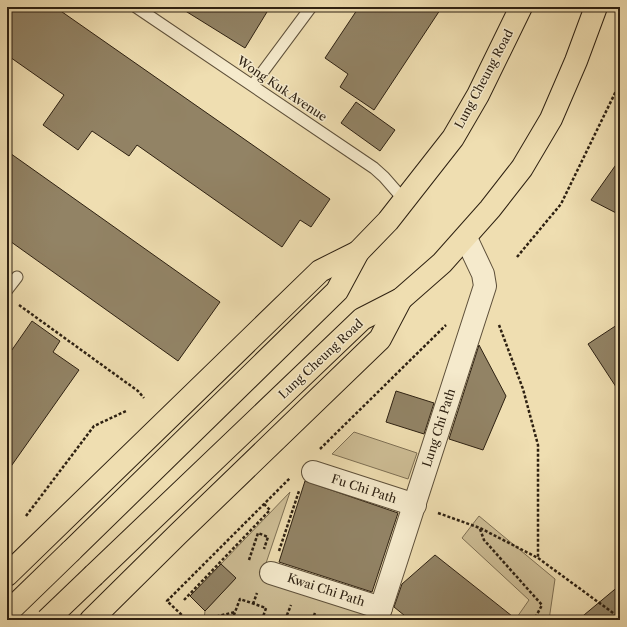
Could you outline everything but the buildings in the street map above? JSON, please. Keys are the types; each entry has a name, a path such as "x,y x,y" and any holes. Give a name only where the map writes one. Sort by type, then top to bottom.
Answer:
{"highway":[{"name":"Lung Cheung Road","path":"7,613 337,291 358,252 405,201 438,160 467,115 490,72 521,7"},
{"name":"Lung Cheung Road","path":"47,620 362,318 401,299 442,263 466,238 522,168 552,119 596,7"},
{"path":"7,575 320,271 358,252"},
{"path":"91,620 380,339 401,299"}],"street":[{"name":"Lung Chi Path","path":"379,614 485,286 483,274 466,238"},
{"name":"Fu Chi Path","path":"313,472 415,505"},
{"name":"Kwai Chi Path","path":"271,573 379,614"}],"lane":[{"name":"Wong Kuk Avenue","path":"136,7 374,168 405,201"},
{"path":"253,85 311,7"},
{"path":"7,290 17,276"}],"path":[{"path":"517,257 561,204 616,91 620,78"},
{"path":"13,301 138,391 144,398"},
{"path":"318,451 447,324"},
{"path":"500,326 523,389 538,445 538,558"},
{"path":"26,516 94,426 126,411"},
{"path":"271,573 302,482 313,472"},
{"path":"190,620 167,601 284,483"},
{"path":"184,600 270,510 264,504"},
{"path":"415,505 480,528 538,558 620,618"},
{"path":"480,528 484,540 542,605 534,620"},
{"path":"232,620 240,599 266,608 262,620"},
{"path":"202,620 235,612"}],"shaded area":[{"path":"354,432 417,453 408,479 332,454"},
{"path":"290,492 261,578 365,612 363,620 204,620 205,611 235,579 221,564"},
{"path":"479,516 555,579 549,620 515,620 529,600 462,538"}]}
